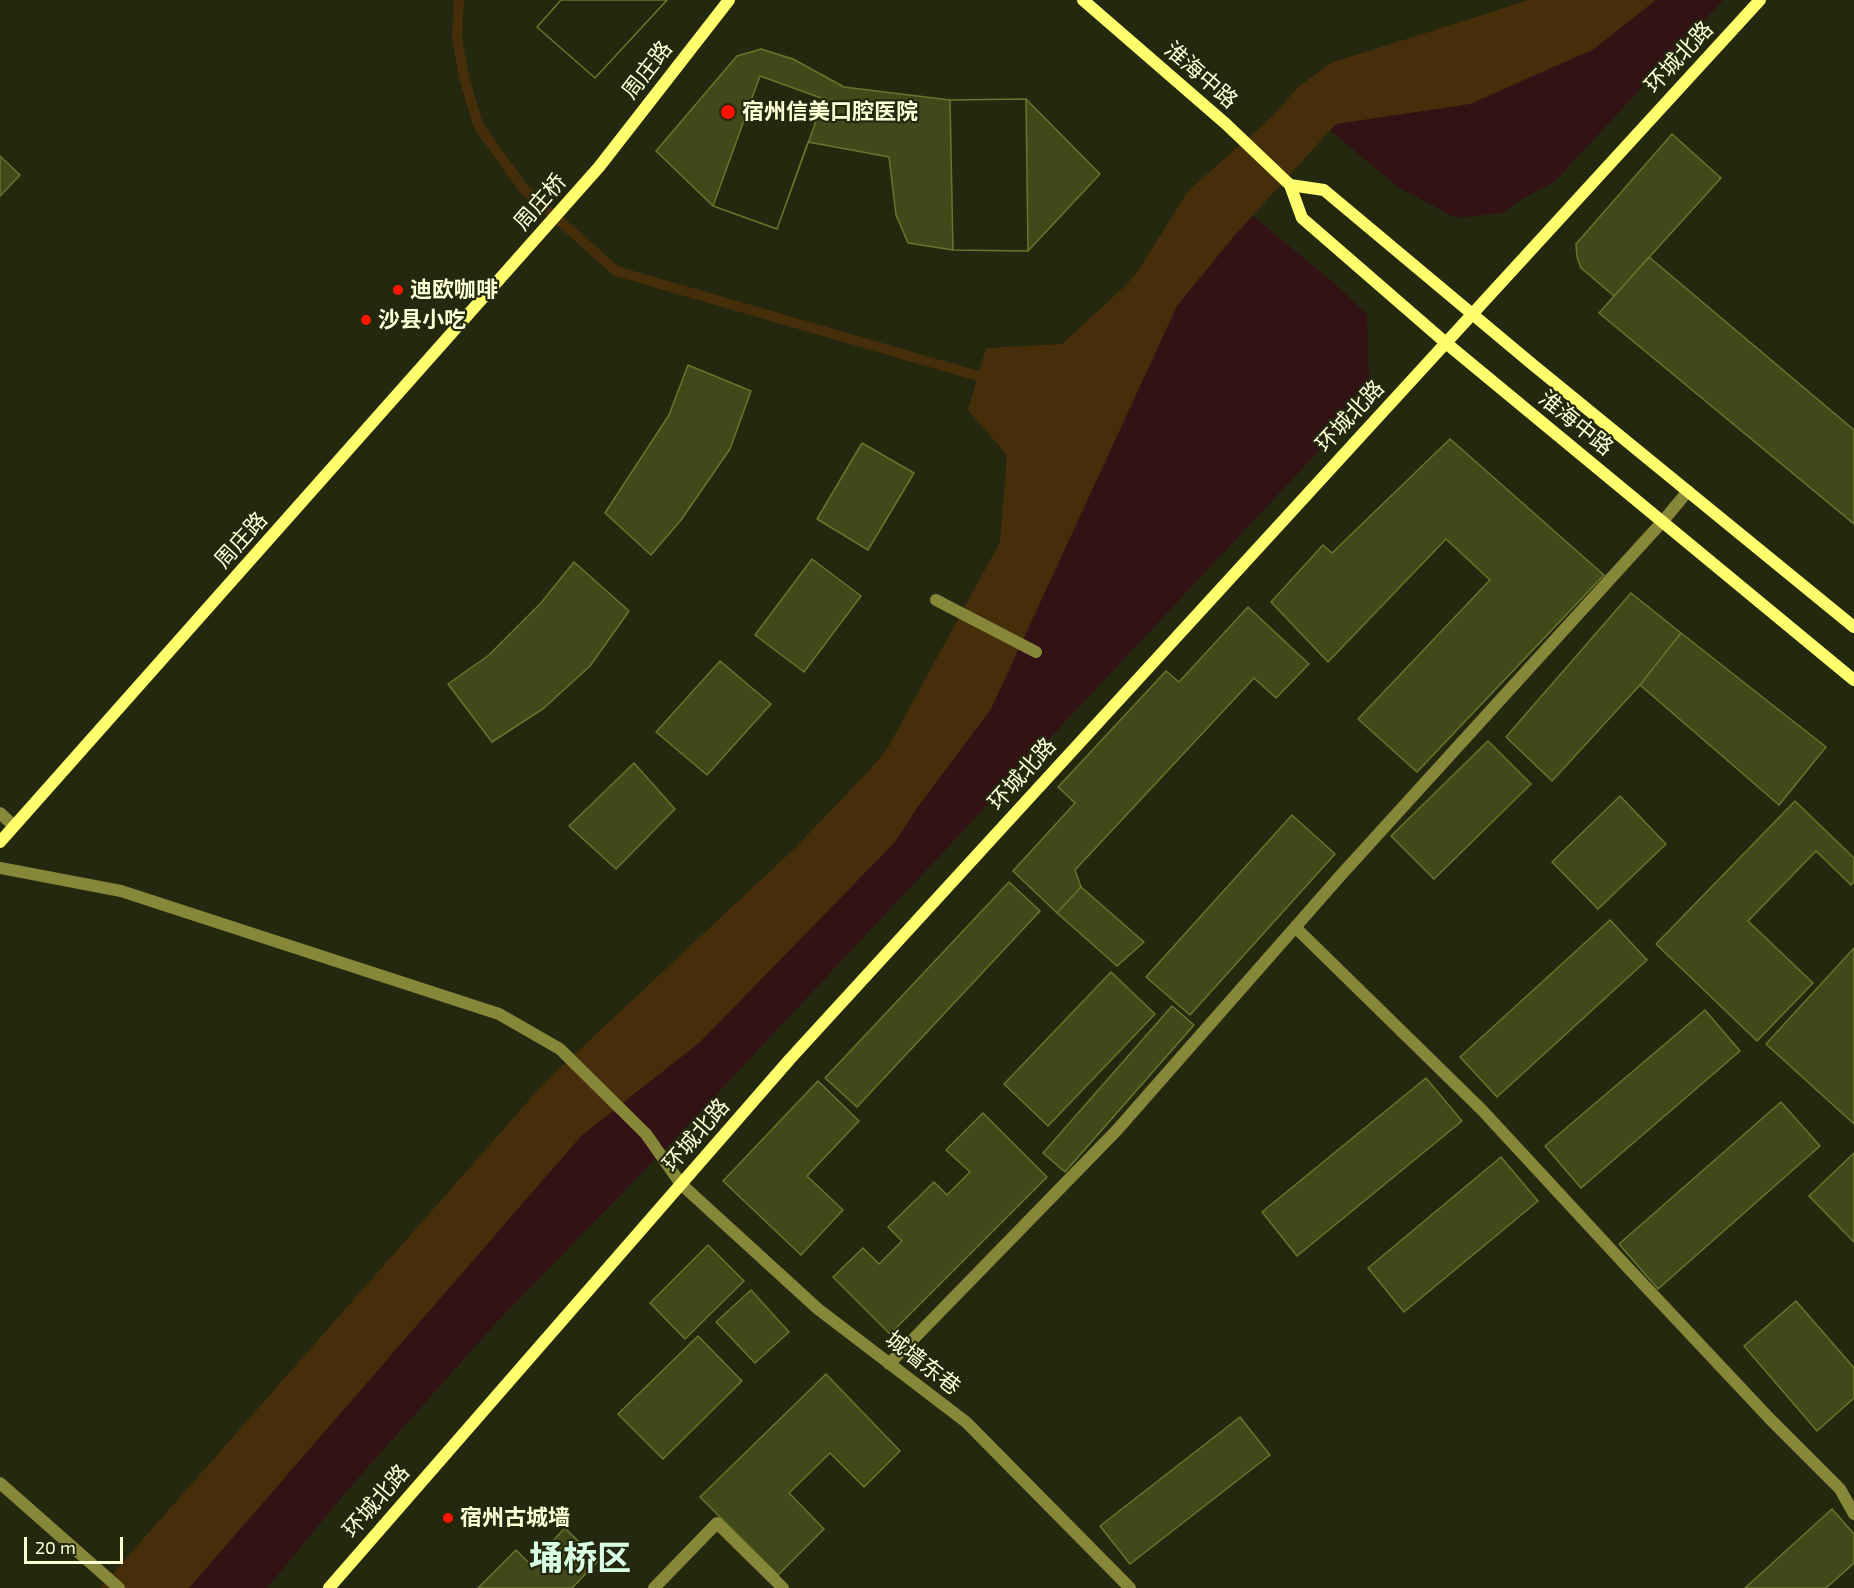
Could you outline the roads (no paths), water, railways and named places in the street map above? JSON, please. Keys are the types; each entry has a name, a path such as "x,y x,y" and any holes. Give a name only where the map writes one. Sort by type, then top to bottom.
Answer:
{"main road":[{"name":"周庄路","path":"598,166 729,0"},
{"name":"淮海中路","path":"1083,0 1226,124 1290,185 1302,218 1446,343 1854,680"},
{"name":"环城北路","path":"328,1588 790,1059 1760,0"},
{"name":"周庄桥","path":"513,266 598,166"},
{"name":"淮海中路","path":"1290,185 1324,190 1471,314 1854,627"},
{"name":"周庄路","path":"0,842 513,266"}],"street":[{"path":"889,1364 1118,1130 1295,927 1688,491"},
{"path":"936,600 1036,652"},
{"path":"0,813 14,826"},
{"name":"城墙东巷","path":"0,868 121,891 498,1014 560,1049 646,1134 681,1184 818,1309 966,1422 1130,1588"},
{"path":"1295,927 1482,1110 1684,1328 1840,1489 1854,1514"},
{"path":"0,1483 119,1588"},
{"path":"654,1588 717,1523 783,1588"}],"waterway":[{"path":"459,0 457,37 464,77 478,125 523,188 616,271 978,376"}],"place":[{"name":"宿州信美口腔医院","path":"728,112"},
{"name":"迪欧咖啡","path":"398,290"},
{"name":"沙县小吃","path":"366,320"},
{"name":"宿州古城墙","path":"448,1518"}],"district":[{"name":"埇桥区","path":"580,1559"}]}
